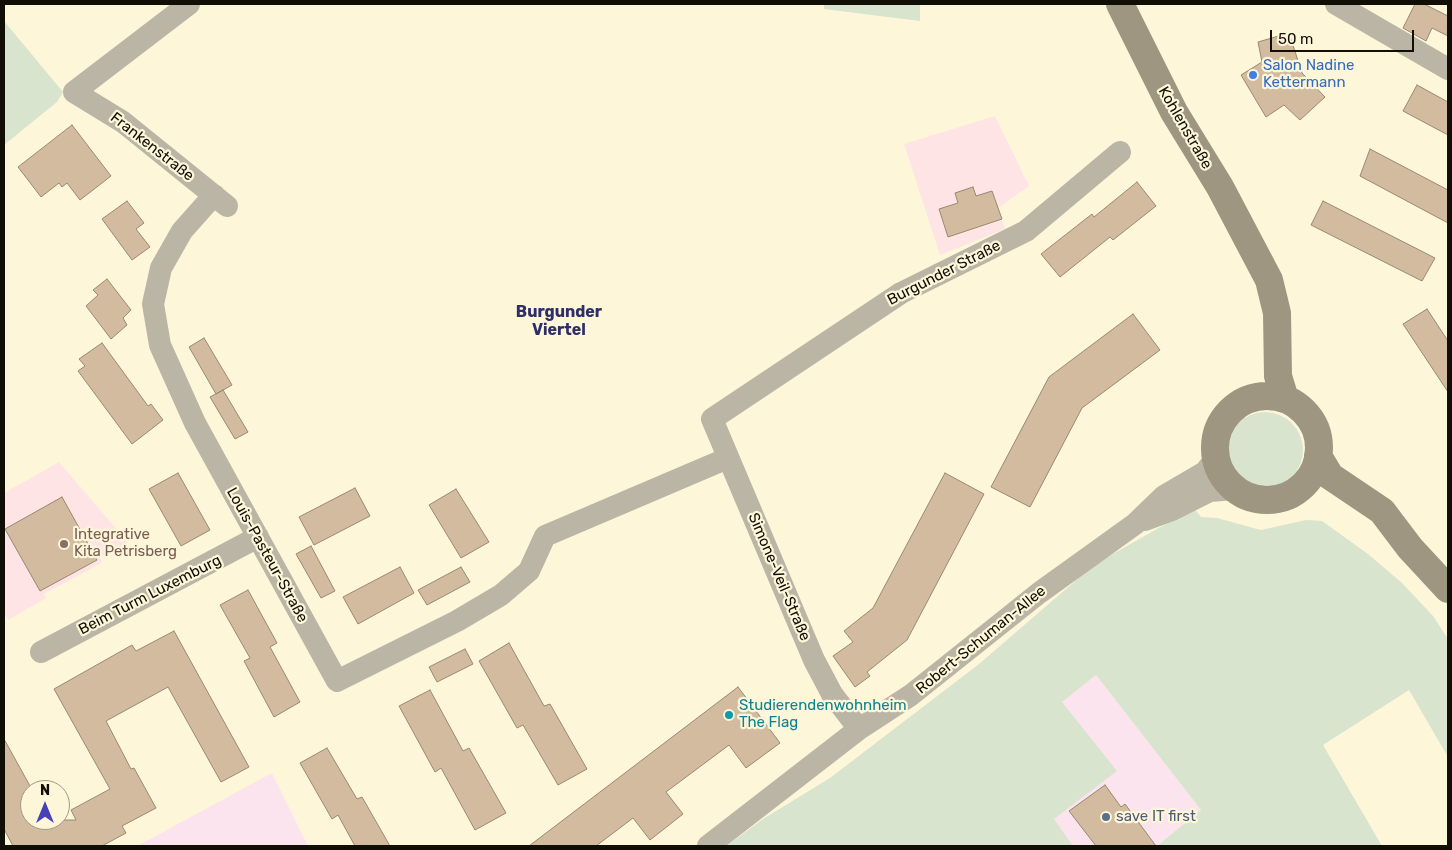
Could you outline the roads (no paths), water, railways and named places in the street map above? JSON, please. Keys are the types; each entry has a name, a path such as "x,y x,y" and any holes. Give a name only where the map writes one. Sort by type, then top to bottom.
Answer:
{"main road":[{"name":"Kohlenstraße","path":"1120,4 1174,112 1220,187 1255,250 1274,295 1278,327 1278,376 1285,399"},
{"name":"Kohlenstraße","path":"1250,399 1258,383 1260,369 1260,324 1255,250"},
{"path":"1270,396 1285,399 1298,406 1311,422 1318,440 1318,456 1309,477 1293,492 1278,498 1263,499 1248,496 1235,489 1223,475 1216,458 1216,438 1223,420 1236,406 1250,399 1270,396"},
{"path":"1318,456 1327,473 1382,511 1410,548 1448,589"},
{"path":"1293,492 1311,492 1325,496 1410,548"}],"street":[{"name":"Frankenstraße","path":"189,4 74,92 123,122 220,201"},
{"path":"1336,4 1448,69"},
{"name":"Burgunder Straße","path":"712,419 901,292 1026,231 1120,152"},
{"name":"Louis-Pasteur-Straße","path":"220,201 182,231 166,258 154,291 154,318 160,345 194,423 337,681 457,621 501,595 529,570 546,536 728,458"},
{"name":"Simone-Veil-Straße","path":"712,419 814,660 832,694 859,729"},
{"name":"Robert-Schuman-Allee","path":"708,846 859,729 911,695 1038,594 1135,524 1164,496 1205,472 1216,458"},
{"name":"Robert-Schuman-Allee","path":"1135,524 1172,510 1210,491 1221,488 1235,489"},
{"name":"Beim Turm Luxemburg","path":"41,652 258,537"}],"place":[{"name":"Salon Nadine Kettermann","path":"1253,75"},
{"name":"Integrative Kita Petrisberg","path":"64,544"},
{"name":"Studierendenwohnheim The Flag","path":"729,715"},
{"name":"save IT first","path":"1106,817"}],"district":[{"name":"Burgunder Viertel","path":"559,321"}]}
